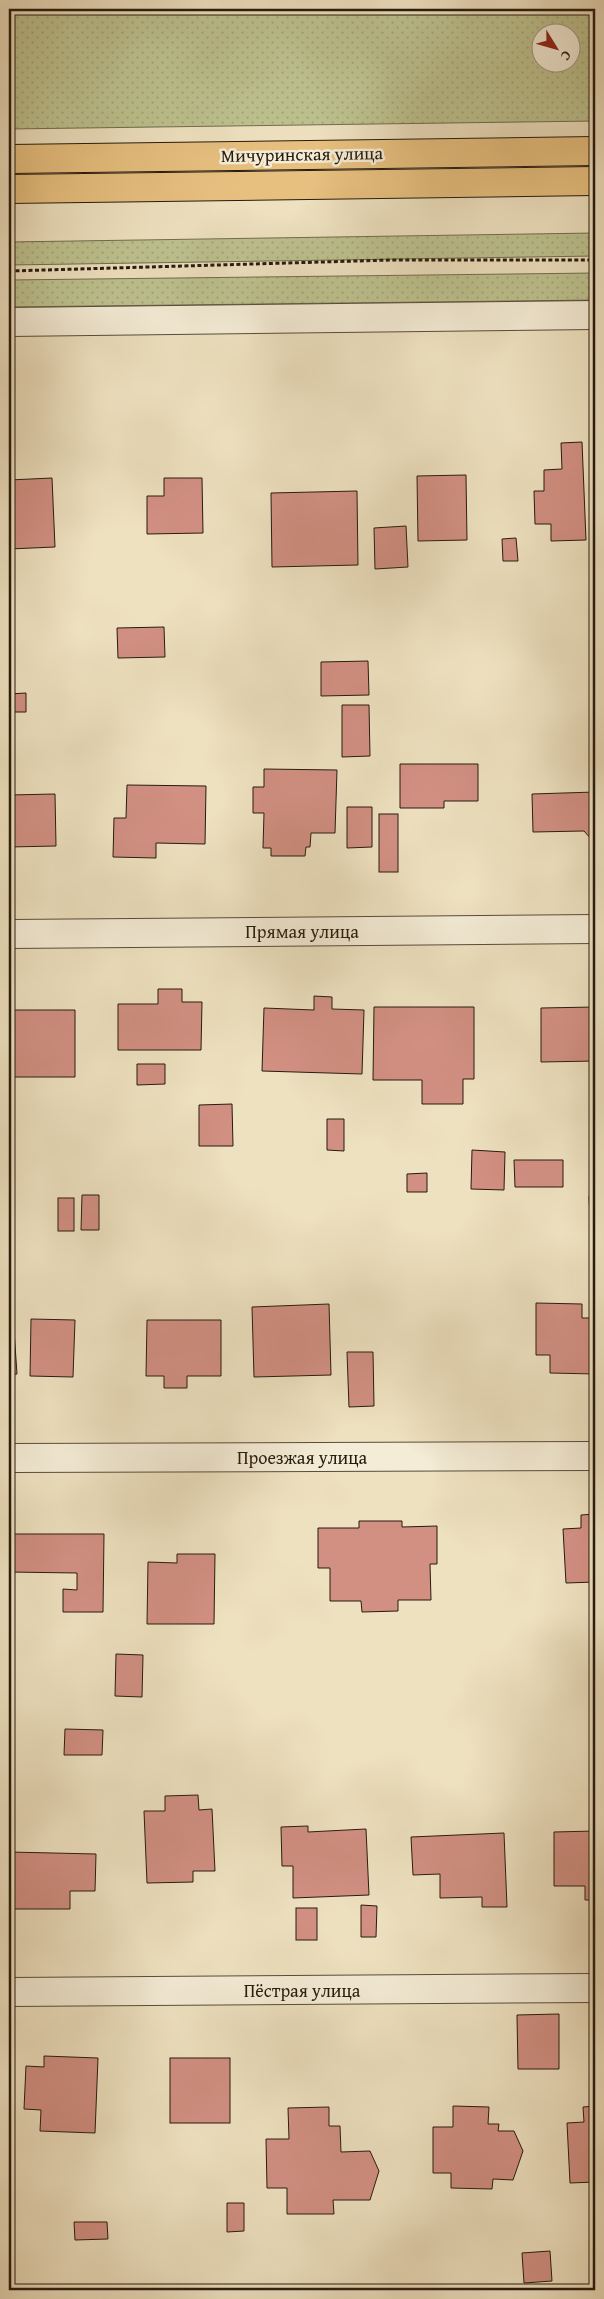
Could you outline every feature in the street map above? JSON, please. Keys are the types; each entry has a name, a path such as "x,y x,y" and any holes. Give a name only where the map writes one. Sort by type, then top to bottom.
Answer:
{"main road":[{"name":"Мичуринская улица","path":"9,159 595,151"},
{"name":"Мичуринская улица","path":"9,189 595,181"}],"street":[{"path":"9,322 595,314"},
{"name":"Прямая улица","path":"9,934 595,929"},
{"name":"Проезжая улица","path":"9,1458 595,1456"},
{"name":"Пёстрая улица","path":"9,1992 595,1988"}],"path":[{"path":"9,271 392,260 595,260"}],"green space":[{"path":"9,9 595,9 595,121 9,129"},
{"path":"595,233 595,256 9,265 9,242"},
{"path":"595,273 595,300 9,307 9,280"}],"building":[{"path":"582,442 586,540 551,541 551,524 535,524 534,491 544,491 544,470 562,469 561,443"},
{"path":"466,475 467,540 418,541 417,476"},
{"path":"52,478 55,547 9,549 9,480"},
{"path":"164,478 202,478 203,533 147,534 147,496 164,496"},
{"path":"357,491 358,565 272,567 271,493"},
{"path":"406,526 408,567 375,569 374,528"},
{"path":"516,538 518,561 503,561 502,539"},
{"path":"164,627 165,657 118,658 117,628"},
{"path":"368,661 369,695 321,696 321,662"},
{"path":"26,693 26,712 9,712 9,694"},
{"path":"342,705 369,705 370,756 342,757"},
{"path":"400,764 478,764 478,801 444,801 444,808 400,808"},
{"path":"264,769 337,770 335,833 311,833 310,847 306,847 305,856 271,856 271,848 263,848 264,813 253,813 253,787 264,787"},
{"path":"127,785 206,786 205,844 156,843 156,858 113,857 114,818 126,818"},
{"path":"595,792 595,840 592,840 584,831 533,832 532,794"},
{"path":"55,794 56,846 9,847 9,795"},
{"path":"347,807 372,807 372,847 347,848"},
{"path":"379,814 398,814 398,872 379,872"},
{"path":"158,989 182,989 182,1002 202,1002 201,1050 118,1050 118,1004 158,1004"},
{"path":"314,996 332,997 332,1009 364,1010 362,1074 262,1071 264,1008 314,1010"},
{"path":"374,1007 474,1007 474,1079 463,1079 463,1104 422,1104 422,1080 373,1080"},
{"path":"595,1007 595,1061 541,1062 541,1008"},
{"path":"10,1010 75,1010 75,1077 9,1077"},
{"path":"137,1064 165,1064 165,1084 137,1085"},
{"path":"232,1104 233,1146 199,1146 199,1105"},
{"path":"327,1119 344,1119 344,1151 327,1150"},
{"path":"472,1150 505,1152 504,1190 471,1189"},
{"path":"514,1160 563,1160 563,1187 515,1187"},
{"path":"427,1173 427,1192 407,1192 407,1174"},
{"path":"82,1195 99,1195 99,1230 81,1230"},
{"path":"589,1196 595,1196 595,1218 590,1219"},
{"path":"58,1198 74,1198 74,1231 58,1231"},
{"path":"536,1303 582,1304 582,1318 595,1318 595,1374 550,1373 550,1355 536,1355"},
{"path":"329,1304 331,1375 254,1377 252,1307"},
{"path":"13,1316 17,1374 9,1375 9,1317"},
{"path":"31,1319 75,1320 73,1377 30,1376"},
{"path":"147,1320 221,1320 221,1376 187,1376 187,1388 164,1388 164,1376 146,1376"},
{"path":"347,1352 373,1352 374,1406 349,1407"},
{"path":"595,1514 595,1582 566,1583 563,1529 581,1528 581,1515"},
{"path":"359,1521 402,1521 402,1527 437,1526 437,1564 430,1564 431,1600 398,1600 398,1611 362,1612 361,1601 330,1601 330,1568 318,1568 318,1528 359,1528"},
{"path":"9,1534 104,1534 103,1612 63,1612 63,1589 77,1590 77,1573 9,1572"},
{"path":"177,1554 215,1554 214,1624 147,1624 148,1562 177,1563"},
{"path":"116,1654 143,1655 142,1697 115,1696"},
{"path":"65,1729 103,1730 102,1755 64,1755"},
{"path":"198,1795 199,1810 212,1809 215,1871 193,1871 193,1882 147,1883 144,1811 165,1811 165,1796"},
{"path":"308,1826 308,1832 366,1829 369,1895 293,1898 293,1866 282,1866 281,1827"},
{"path":"595,1831 595,1900 585,1900 585,1886 554,1886 554,1832"},
{"path":"504,1833 507,1907 482,1907 482,1897 440,1898 440,1874 413,1875 411,1837"},
{"path":"9,1852 96,1854 95,1891 70,1891 70,1909 9,1909"},
{"path":"361,1905 377,1906 376,1937 361,1937"},
{"path":"296,1908 317,1908 317,1940 296,1940"},
{"path":"559,2014 559,2069 518,2069 517,2015"},
{"path":"44,2056 98,2058 95,2133 40,2131 41,2110 24,2109 26,2066 44,2067"},
{"path":"170,2058 230,2058 230,2123 170,2123"},
{"path":"453,2106 489,2107 488,2124 499,2124 498,2131 514,2131 523,2151 513,2180 493,2179 492,2189 451,2188 451,2173 433,2173 433,2127 453,2127"},
{"path":"595,2106 595,2182 570,2183 567,2123 584,2122 583,2107"},
{"path":"329,2107 329,2126 340,2126 341,2152 370,2151 379,2171 370,2200 333,2200 334,2214 287,2214 287,2188 267,2188 266,2139 289,2139 288,2108"},
{"path":"227,2203 244,2203 244,2231 227,2232"},
{"path":"74,2222 107,2222 108,2239 75,2240"},
{"path":"550,2251 552,2281 524,2283 522,2253"}]}
